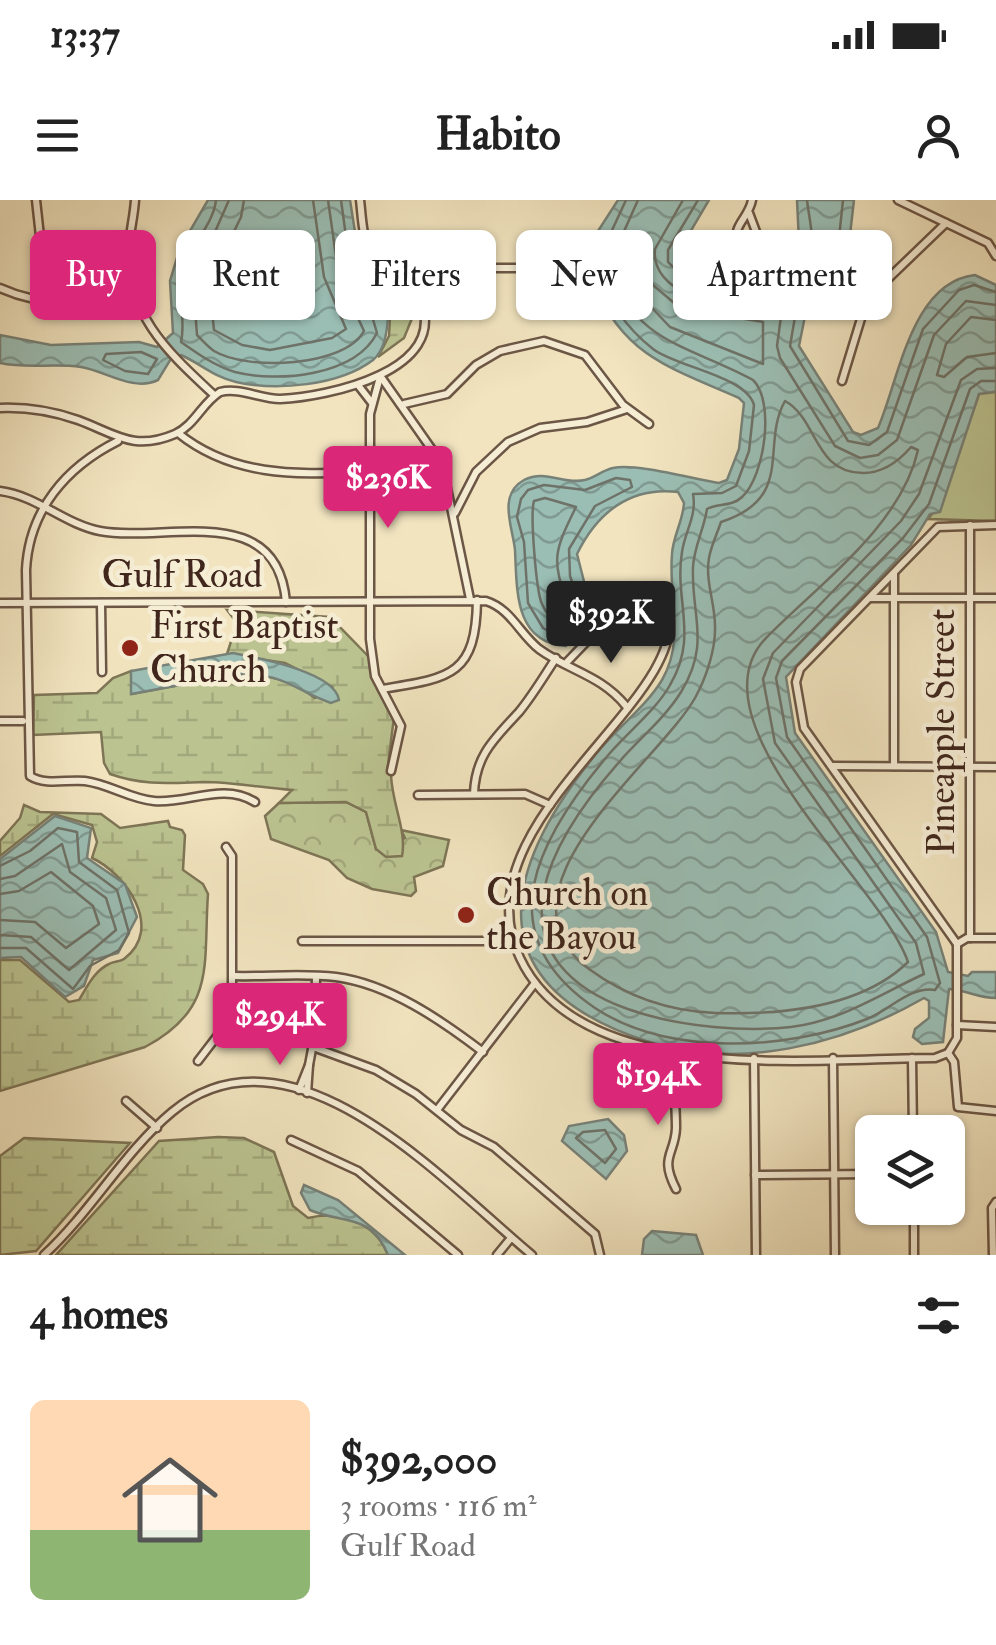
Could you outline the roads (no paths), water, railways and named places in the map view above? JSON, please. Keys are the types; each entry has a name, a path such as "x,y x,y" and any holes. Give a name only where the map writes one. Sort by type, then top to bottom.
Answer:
{"street":[{"path":"36,200 42,230"},
{"path":"131,230 135,200"},
{"path":"360,200 365,230"},
{"path":"749,213 758,238 754,244 741,247 736,242 736,228 749,213 752,200"},
{"path":"898,200 993,244 996,256"},
{"path":"842,381 867,299 946,223"},
{"path":"0,288 30,296"},
{"path":"147,320 158,340 214,394"},
{"path":"0,408 61,415 119,440 148,441 178,433 214,394 228,390 263,398 293,398 358,385 381,376 411,352 424,320"},
{"path":"404,404 446,394 494,354 539,341 585,355 627,409 649,424"},
{"path":"381,376 372,403 370,601 372,661 401,726 391,771"},
{"path":"381,376 434,450 448,482 458,554 474,599 472,648 459,668 431,682 382,690"},
{"path":"358,385 372,403"},
{"path":"606,415 611,391"},
{"path":"455,514 467,485 491,454 514,438 540,428 627,409"},
{"path":"178,433 214,456 260,471 370,472"},
{"path":"119,440 69,473 45,505 28,549 29,772 40,781 89,782 150,800 242,794 255,802"},
{"path":"448,482 467,485"},
{"path":"0,491 45,505 100,531 215,531 246,539 272,558 283,579 286,602"},
{"name":"Pineapple Street","path":"970,525 970,938"},
{"path":"567,662 612,602 658,597 667,604 667,642 654,674 550,804 512,886 514,941 536,983 594,1028 674,1055 912,1058 948,1054 957,1042 957,944 801,722 796,682 800,670 938,527 996,525"},
{"path":"894,572 894,766"},
{"path":"869,598 996,598"},
{"path":"474,599 500,606 531,642 605,683 626,706"},
{"name":"Gulf Road","path":"0,602 474,599"},
{"path":"101,603 102,672"},
{"path":"474,794 476,768 490,740 521,709 556,658"},
{"path":"0,721 23,721"},
{"path":"831,766 996,767"},
{"path":"418,795 526,794 550,804"},
{"path":"198,1061 228,1019 232,856 226,847"},
{"path":"957,944 970,938 996,938"},
{"path":"302,941 514,941"},
{"path":"232,976 336,977 397,998 483,1052"},
{"path":"303,1092 312,1047 316,977"},
{"path":"437,1110 536,983"},
{"path":"957,1025 996,1027"},
{"path":"312,1047 376,1070 512,1162 597,1235 600,1255"},
{"path":"948,1054 954,1062 958,1107 996,1110"},
{"path":"674,1055 676,1134 668,1148 668,1169 676,1189"},
{"path":"754,1058 756,1255"},
{"path":"833,1058 835,1255"},
{"path":"912,1058 913,1115"},
{"path":"44,1255 182,1105 223,1087 263,1084 303,1092 347,1108 394,1136 532,1255"},
{"path":"126,1101 157,1128"},
{"path":"291,1140 358,1171 458,1255"},
{"path":"755,1175 855,1174"},
{"path":"993,1255 992,1208 996,1202"},
{"path":"914,1225 914,1255"},
{"path":"497,1255 511,1238"}],"water":[{"path":"208,200 350,200 355,230 335,230 335,320 388,320 385,340 377,356 343,376 288,386 228,380 181,355 172,357 158,380 139,384 81,367 0,363 0,335 51,345 139,342 157,347 173,333 170,281 176,261 176,320 315,320 315,230 190,230"},
{"path":"618,200 709,200 691,230 673,230 673,320 804,320 799,346 853,432 861,435 878,428 910,336 936,295 953,282 975,275 996,285 996,392 979,394 940,512 930,514 911,545 786,677 795,733 936,932 948,972 968,976 972,972 996,972 996,998 949,989 943,1042 922,1044 913,1037 915,1029 929,1018 929,1001 924,998 859,1029 789,1048 717,1054 681,1050 646,1041 590,1017 551,987 529,954 521,917 526,877 542,835 568,792 601,748 649,698 669,664 675,633 672,554 684,503 678,492 645,493 617,505 594,526 577,554 592,613 566,646 549,643 536,635 522,611 509,512 511,494 516,486 532,477 577,481 623,467 719,483 727,480 739,449 744,403 663,364 628,337 614,320 653,320 653,230 599,230"},
{"path":"797,200 854,200 851,230 798,230"},
{"path":"233,653 310,674 334,690 339,700 331,703 281,680 242,674 197,676 185,684 131,694 131,671"},
{"path":"55,816 91,828 87,858 125,884 137,917 118,953 93,960 84,986 65,997 21,957 0,958 0,859"},
{"path":"608,1119 624,1135 627,1151 606,1179 562,1141 569,1126"},
{"path":"304,1185 338,1200 405,1255 388,1255 381,1241 364,1226 310,1210 301,1193"},
{"path":"652,1231 696,1235 703,1255 642,1255 644,1239"}],"place":[{"name":"First Baptist Church","path":"130,648"},
{"name":"Church on the Bayou","path":"466,915"}]}
